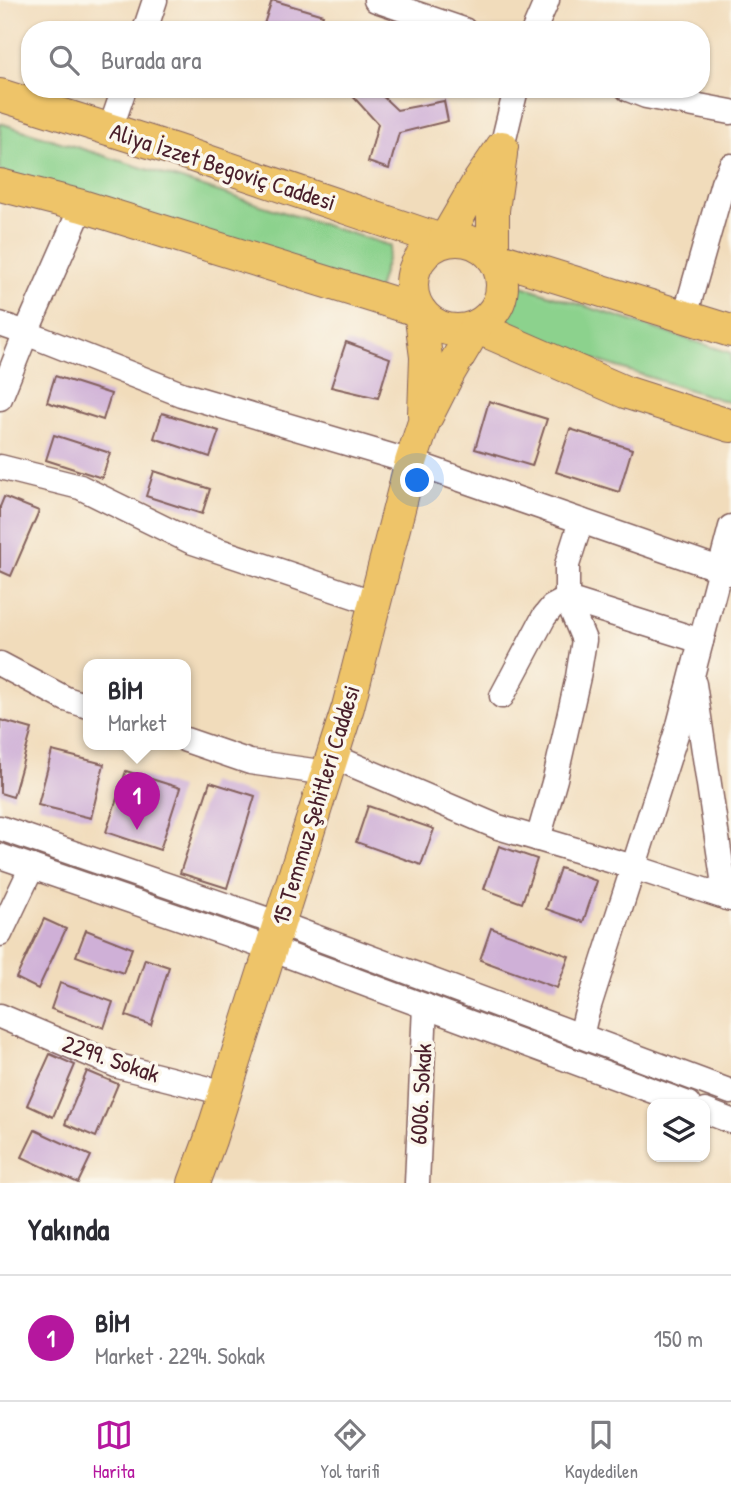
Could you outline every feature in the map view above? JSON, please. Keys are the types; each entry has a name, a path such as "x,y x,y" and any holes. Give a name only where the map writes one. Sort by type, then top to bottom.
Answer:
{"main road":[{"name":"Aliya İzzet Begoviç Caddesi","path":"0,95 175,150 444,241"},
{"path":"444,241 502,147"},
{"path":"493,257 493,210 502,147"},
{"path":"0,185 82,206 420,312 435,325 445,329 464,331 476,327 496,309 502,296 503,282 500,269 483,247 458,239 444,241 431,247 414,270 411,284 420,312 426,357 424,422"},
{"path":"493,257 731,331"},
{"path":"424,422 476,327"},
{"path":"476,327 625,392 731,426"},
{"name":"15 Temmuz Şehitleri Caddesi","path":"194,1183 276,937 348,707 411,462 424,422"}],"street":[{"path":"148,21 155,0"},
{"path":"376,0 438,21"},
{"path":"538,21 547,0"},
{"path":"110,130 121,98"},
{"path":"502,147 514,98"},
{"path":"657,98 731,112"},
{"path":"685,316 723,183 731,166"},
{"path":"0,398 82,206"},
{"path":"0,324 181,394 411,462 725,571"},
{"path":"0,467 80,486 190,541 375,603"},
{"path":"538,839 578,677 583,640 568,599 567,565 581,521"},
{"path":"581,1036 679,725 701,641 725,571 731,527"},
{"path":"502,696 544,617 552,607 568,599 701,641"},
{"path":"0,664 66,699 83,704"},
{"path":"191,742 250,762 330,765 498,827 729,899 692,673"},
{"path":"0,828 276,937 425,1006 675,1099"},
{"path":"0,856 276,937 581,1036 731,1092"},
{"path":"0,934 32,867"},
{"name":"6006. Sokak","path":"417,1183 425,1006"},
{"name":"2299. Sokak","path":"0,1016 118,1066 225,1093"},
{"path":"710,1113 731,1121"}],"green space":[{"path":"0,123 391,246 377,293 0,171"},
{"path":"516,284 731,353 731,403 503,331"}],"building":[{"path":"272,0 323,15 321,21 265,21"},
{"path":"354,98 384,98 397,110 444,101 448,121 399,133 389,169 368,162 378,124"},
{"path":"346,342 390,358 378,398 331,387"},
{"path":"55,376 111,394 103,420 47,402"},
{"path":"489,401 547,419 532,466 475,449"},
{"path":"162,413 219,431 210,457 154,438"},
{"path":"570,429 632,449 619,492 556,472"},
{"path":"54,435 110,453 102,478 46,460"},
{"path":"154,471 210,489 202,514 146,496"},
{"path":"4,497 39,511 11,576 0,571 0,507"},
{"path":"0,720 32,729 13,797 0,793"},
{"path":"52,751 104,764 91,818 38,805"},
{"path":"126,771 180,788 160,850 106,832"},
{"path":"210,782 255,796 227,888 180,873"},
{"path":"368,806 434,829 421,865 356,842"},
{"path":"499,846 537,859 522,903 484,889"},
{"path":"560,868 597,881 583,922 546,909"},
{"path":"44,919 66,929 38,989 16,978"},
{"path":"491,928 569,956 557,988 480,960"},
{"path":"86,930 132,948 123,973 76,956"},
{"path":"145,959 169,967 151,1025 126,1016"},
{"path":"60,983 113,1002 104,1028 51,1009"},
{"path":"50,1054 75,1065 53,1117 27,1105"},
{"path":"87,1071 118,1084 96,1137 65,1124"},
{"path":"35,1130 91,1156 78,1183 22,1157"}],"place":[{"name":"BİM","path":"137,830"}]}
